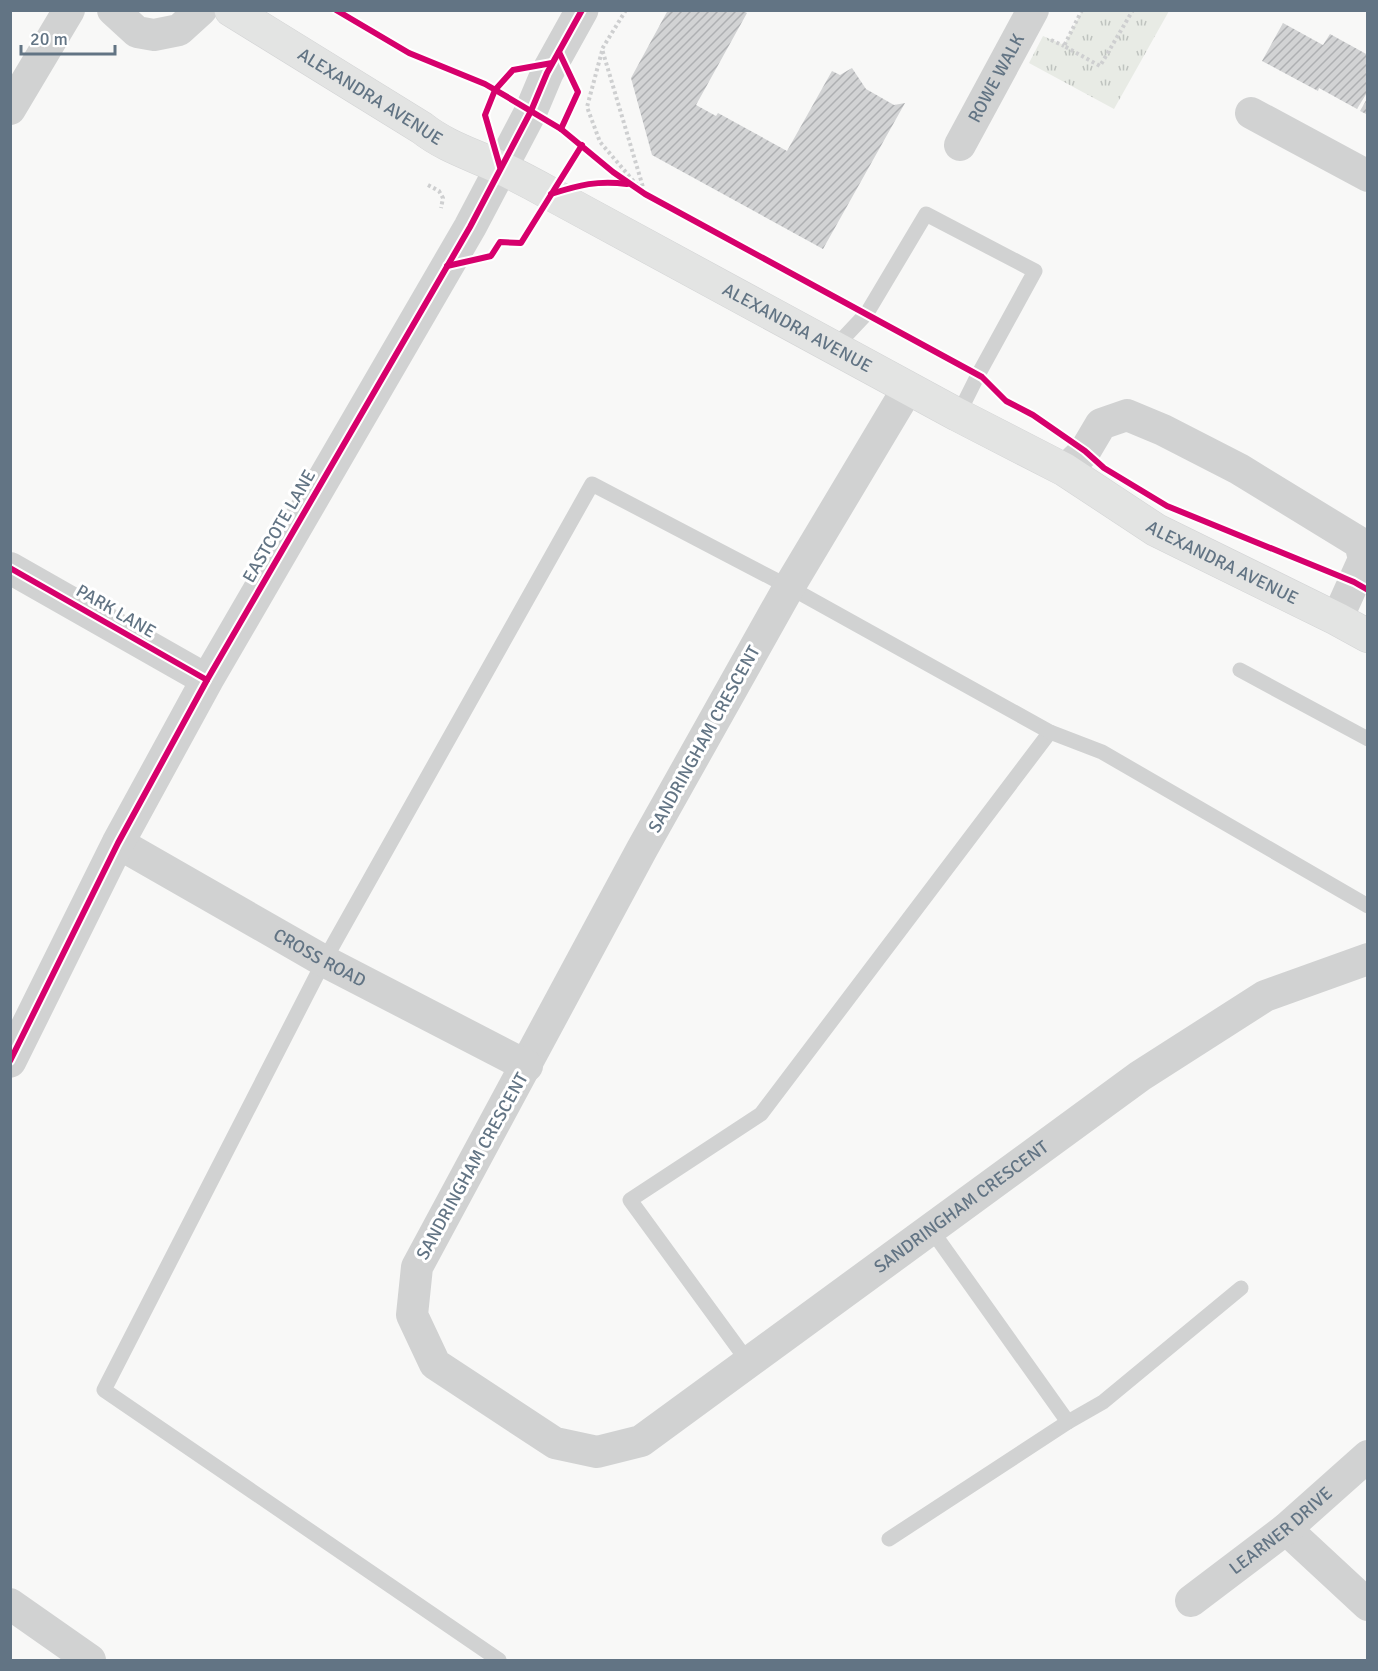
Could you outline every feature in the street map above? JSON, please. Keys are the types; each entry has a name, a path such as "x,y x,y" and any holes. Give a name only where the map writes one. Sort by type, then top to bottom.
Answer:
{"main road":[{"name":"ALEXANDRA AVENUE","path":"231,10 422,128 434,138 500,167 835,347 958,416 1065,470 1156,530 1368,636"}],"street":[{"path":"10,109 69,10"},
{"path":"113,10 137,32 154,36 179,30 201,10"},
{"name":"EASTCOTE LANE","path":"10,1061 118,843 207,680 470,226 531,111 547,73 582,10"},
{"name":"ROWE WALK","path":"960,145 1033,10"},
{"path":"1251,113 1368,176"},
{"name":"SANDRINGHAM CRESCENT","path":"908,388 789,587 642,849 417,1267 412,1315 435,1364 555,1443 597,1452 641,1441 1140,1076 1265,996 1368,959"},
{"path":"1065,470 1085,451 1101,424 1127,415 1163,430 1239,469 1360,543 1364,560 1337,619"},
{"name":"PARK LANE","path":"10,568 207,680"},
{"name":"CROSS ROAD","path":"118,843 324,961 527,1066"},
{"name":"LEARNER DRIVE","path":"1191,1601 1286,1529 1368,1456"},
{"path":"1286,1529 1368,1605"},
{"path":"10,1604 90,1660"}],"lane":[{"path":"835,347 867,313 926,214 1035,271 958,416"},
{"path":"499,1660 104,1390 324,961 592,484 789,587 1050,732 1102,752 1368,906"},
{"path":"1240,670 1368,739"},
{"path":"749,1363 630,1200 761,1114 1050,732"},
{"path":"930,1228 1068,1422"},
{"path":"889,1539 1068,1422 1103,1402 1240,1288"}],"path":[{"path":"626,10 602,49 587,107 600,142 645,194"},
{"path":"1082,10 1064,46 1100,66 1133,10"},
{"path":"602,49 645,194"},
{"path":"621,178 656,200"},
{"path":"429,185 439,191 443,198 441,209"}],"green space":[{"path":"1082,11 1169,11 1114,109 1029,63 1043,36 1064,45"}],"building":[{"path":"668,10 742,10 747,13 696,105 716,116 718,113 787,151 832,71 840,75 852,68 866,89 894,105 905,103 823,249 652,155 631,78"},
{"path":"1283,23 1323,45 1330,34 1368,55 1368,91 1357,109 1262,61"},
{"path":"1368,97 1368,115 1360,111"}],"cycle path":[{"path":"336,10 409,53 485,84 561,129 613,172 645,194 982,377 1006,401 1033,415 1085,451 1104,468 1167,506 1354,582 1368,590"},
{"path":"10,1061 118,843 207,680 470,227 531,111 547,73 582,10"},
{"path":"559,52 578,92 561,129"},
{"path":"500,167 485,115 495,90 513,70 552,63"},
{"path":"447,266 491,256 500,242 521,243 582,145"},
{"path":"551,194 589,184 627,184"},
{"path":"10,568 207,680"}]}
